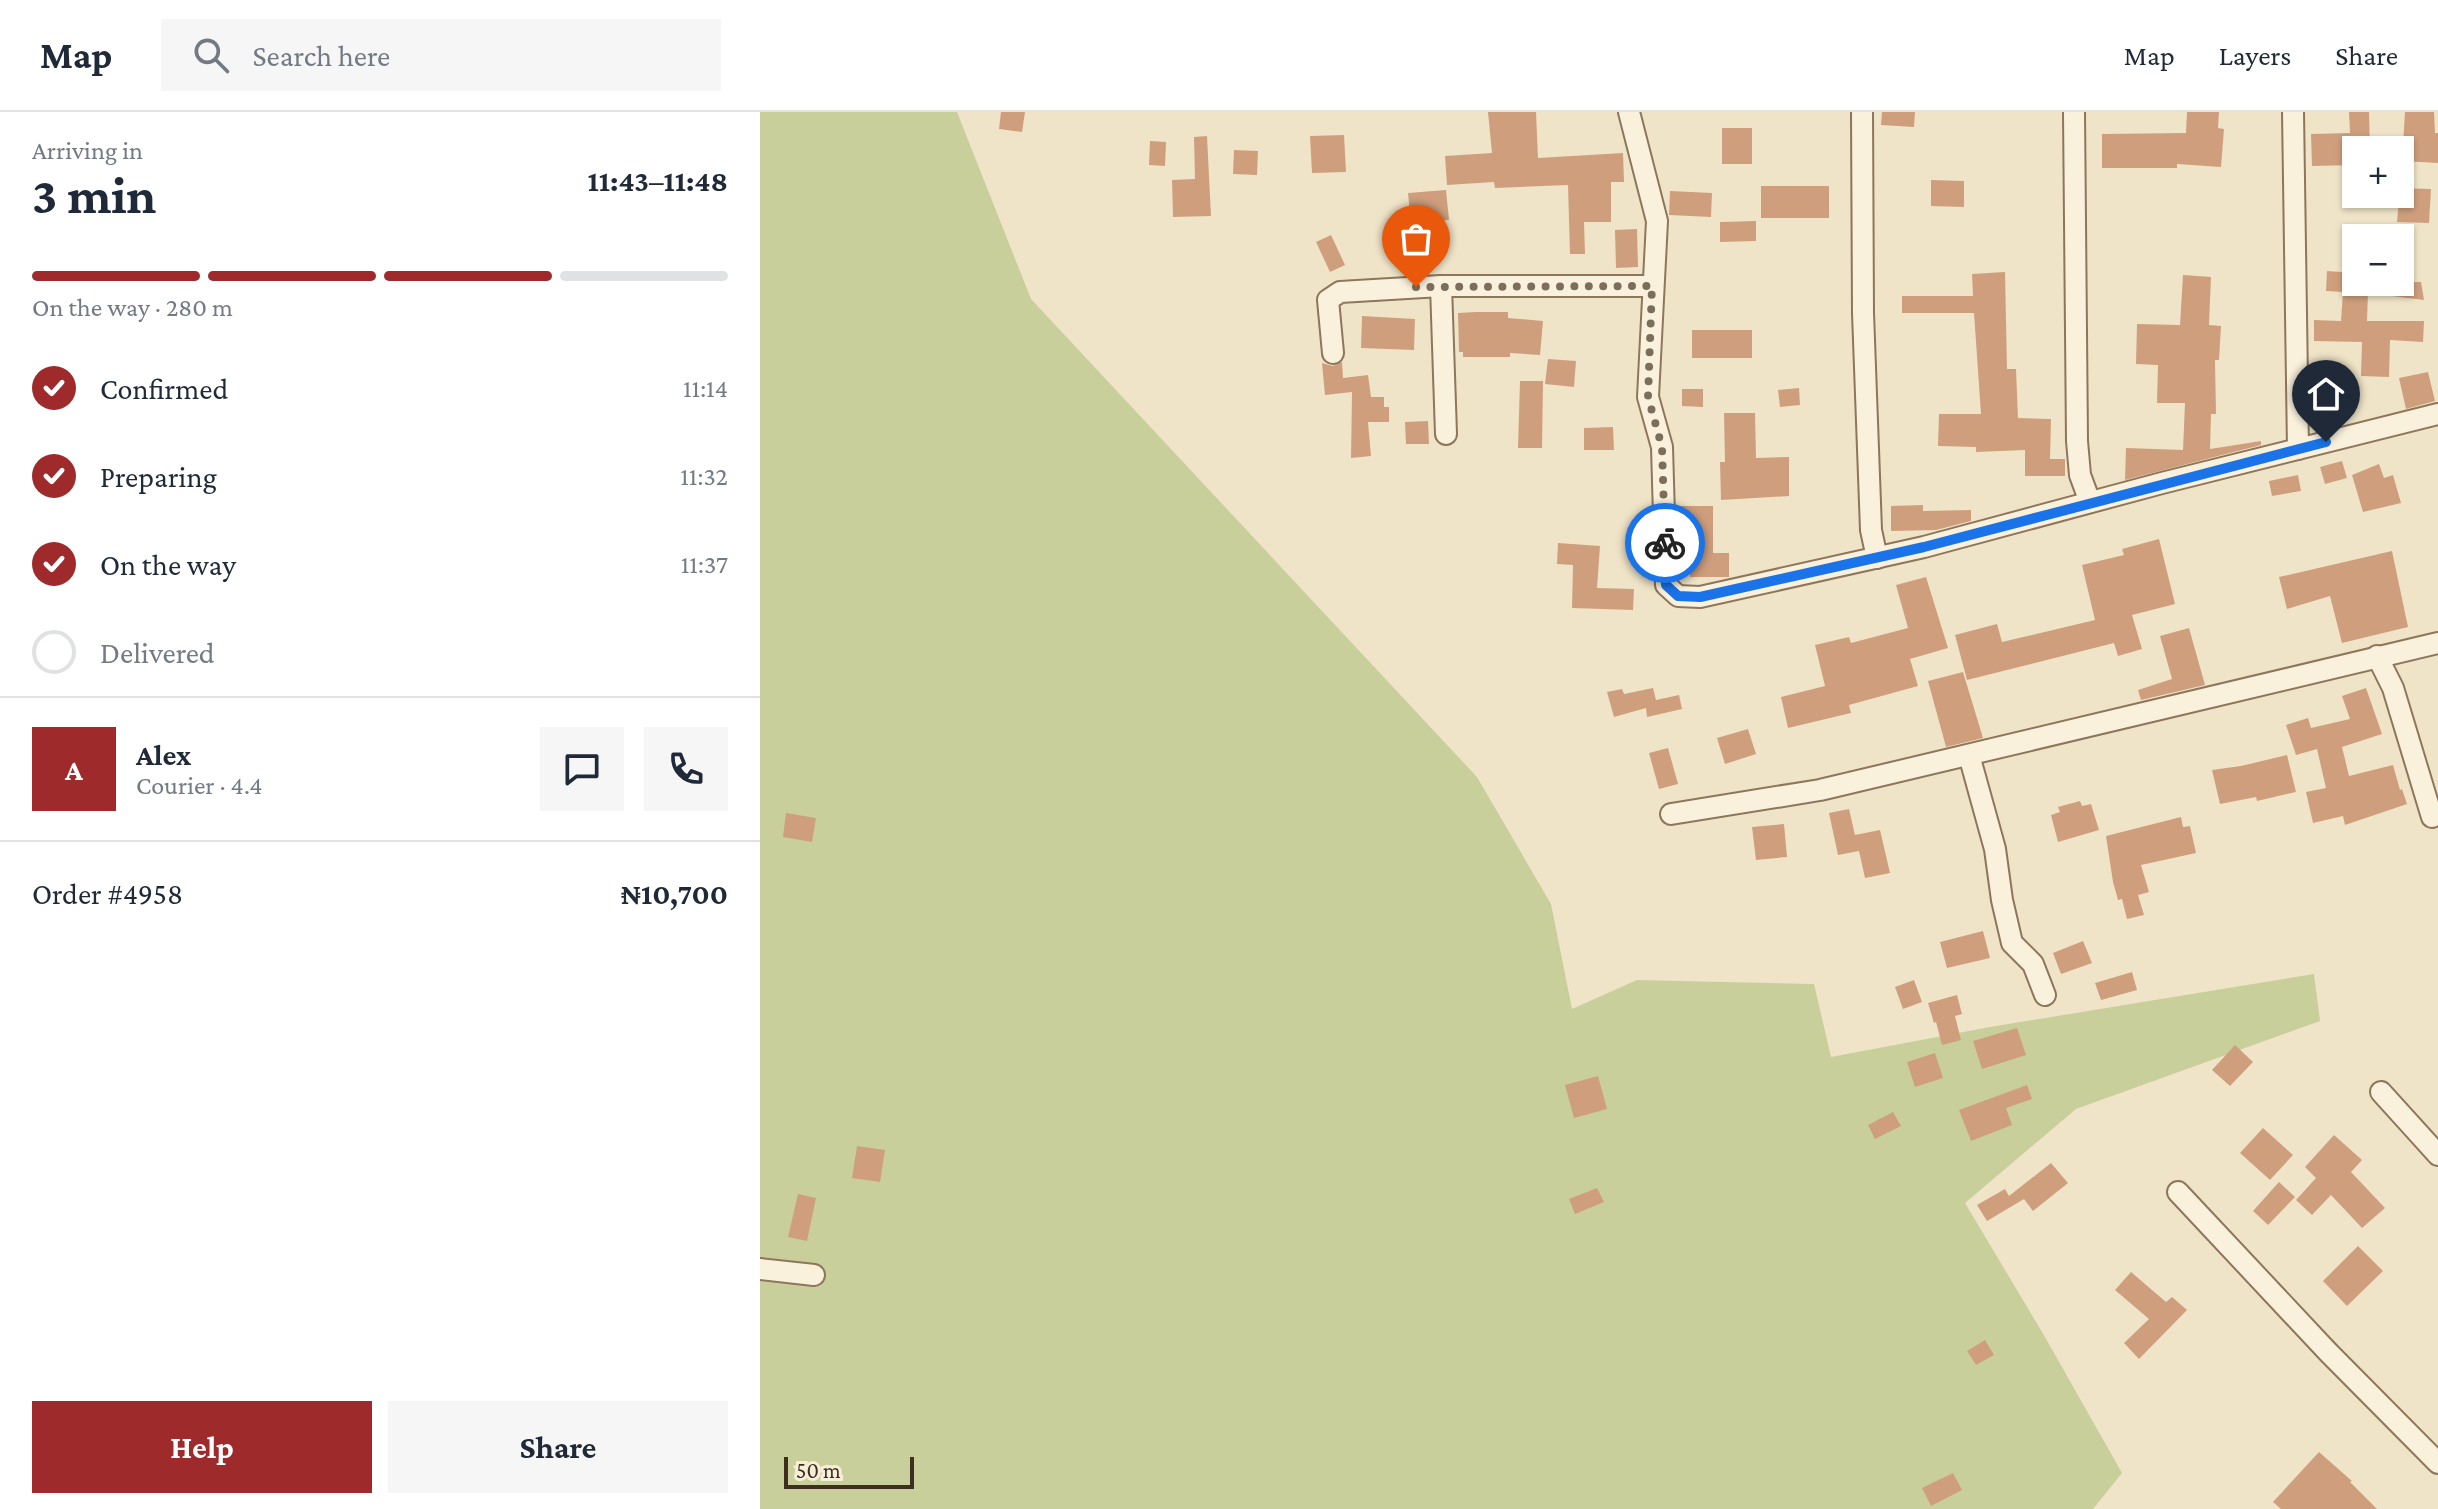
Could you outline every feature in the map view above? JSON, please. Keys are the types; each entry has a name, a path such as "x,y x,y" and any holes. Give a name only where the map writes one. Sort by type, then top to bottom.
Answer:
{"street":[{"path":"1629,112 1657,221 1648,397 1662,447 1666,585 1678,596 1700,597 1877,558 2438,414"},
{"path":"1862,112 1863,313 1871,530 1877,558"},
{"path":"2074,112 2077,441 2080,475 2090,502"},
{"path":"2293,112 2298,449"},
{"path":"1333,353 1328,300 1340,292 1441,286 1652,286"},
{"path":"1441,286 1446,434"},
{"path":"1671,814 1820,790 2438,643"},
{"path":"2377,656 2393,688 2432,817"},
{"path":"1969,755 1995,849 2012,943 2033,964 2045,995"},
{"path":"2381,1092 2438,1155"},
{"path":"2178,1192 2328,1352 2438,1463"},
{"path":"760,1269 814,1275"}],"green space":[{"path":"760,112 957,112 1031,299 1477,777 1551,904 1572,1009 1637,980 1814,984 1831,1057 1990,1027 2314,974 2320,1021 2076,1109 1965,1203 2122,1473 2093,1509 760,1509"}],"building":[{"path":"1001,112 1025,112 1022,132 999,129"},
{"path":"1488,112 1536,112 1538,158 1623,153 1624,182 1611,182 1611,222 1584,222 1585,254 1570,254 1568,185 1495,188 1494,182 1447,185 1445,156 1492,153"},
{"path":"1882,112 1915,112 1914,127 1881,125"},
{"path":"2187,112 2219,112 2218,128 2224,129 2221,167 2177,164 2177,168 2102,168 2102,134 2186,133"},
{"path":"2349,112 2369,112 2370,136 2342,136 2342,165 2312,166 2311,134 2350,133"},
{"path":"2405,112 2434,112 2438,163 2414,162 2414,136 2404,136"},
{"path":"1722,128 1752,128 1752,164 1722,164"},
{"path":"1344,135 1346,172 1312,173 1310,136"},
{"path":"1207,136 1211,216 1173,217 1172,180 1195,179 1194,137"},
{"path":"1150,141 1166,142 1165,166 1149,165"},
{"path":"1234,150 1258,151 1257,175 1233,174"},
{"path":"1931,180 1964,181 1964,207 1931,206"},
{"path":"1761,186 1829,186 1829,218 1761,218"},
{"path":"2414,188 2431,189 2429,223 2397,222 2398,208 2414,208"},
{"path":"1446,190 1449,220 1411,223 1408,193"},
{"path":"1670,191 1712,193 1711,217 1669,215"},
{"path":"1756,221 1756,241 1720,242 1720,222"},
{"path":"1637,229 1638,267 1616,268 1615,230"},
{"path":"1331,235 1345,265 1330,272 1316,242"},
{"path":"2327,271 2342,272 2342,292 2326,291"},
{"path":"2005,272 2007,369 2016,369 2018,418 2051,419 2050,459 2065,459 2065,476 2025,476 2025,450 1976,452 1976,447 1938,446 1939,414 1981,414 1974,313 1902,313 1902,296 1973,296 1972,274"},
{"path":"2183,275 2211,277 2209,325 2221,326 2219,360 2215,360 2216,414 2211,414 2210,449 2261,441 2261,445 2125,480 2126,448 2183,450 2185,403 2157,403 2158,365 2136,364 2137,324 2180,325"},
{"path":"2414,282 2421,282 2424,300 2392,296 2414,296"},
{"path":"2343,296 2368,296 2367,321 2424,321 2423,342 2390,340 2389,377 2361,376 2362,342 2314,341 2314,320 2341,321"},
{"path":"1508,312 1508,318 1543,321 1540,355 1510,353 1510,357 1463,357 1463,352 1459,352 1458,313"},
{"path":"1362,316 1415,319 1414,350 1361,348"},
{"path":"1692,330 1752,330 1752,358 1692,358"},
{"path":"1548,359 1576,361 1574,387 1545,384"},
{"path":"1342,362 1343,378 1368,375 1371,397 1384,397 1384,407 1389,407 1389,422 1368,422 1371,456 1351,458 1352,392 1325,395 1322,363 1333,366"},
{"path":"2428,372 2435,401 2406,409 2399,378"},
{"path":"1520,381 1543,381 1542,448 1518,448"},
{"path":"1799,388 1800,405 1780,407 1778,390"},
{"path":"1682,389 1703,389 1703,407 1682,406"},
{"path":"1724,413 1755,413 1756,458 1789,457 1789,496 1721,500 1720,462 1725,462"},
{"path":"1428,421 1429,444 1406,444 1405,422"},
{"path":"1613,427 1614,450 1584,450 1584,428"},
{"path":"2342,461 2347,478 2325,484 2320,467"},
{"path":"2379,464 2384,478 2393,475 2401,503 2363,512 2352,475"},
{"path":"2298,475 2301,491 2272,496 2269,481"},
{"path":"1923,505 1923,511 1971,510 1971,521 1936,530 1891,531 1891,506"},
{"path":"1679,506 1713,506 1713,553 1729,553 1729,577 1690,577 1690,541 1679,541"},
{"path":"2159,539 2175,604 2132,615 2142,649 2118,656 2114,643 1967,680 1955,635 1997,624 2002,642 2095,620 2082,565 2124,555 2122,549"},
{"path":"1558,543 1600,546 1597,588 1634,589 1633,610 1572,608 1573,565 1557,564"},
{"path":"2392,551 2408,627 2342,643 2330,596 2287,609 2279,577"},
{"path":"1926,577 1948,648 1910,659 1918,686 1849,705 1851,713 1788,728 1781,697 1825,686 1815,645 1849,637 1851,643 1908,628 1896,585"},
{"path":"2189,628 2205,685 2141,700 2138,690 2172,679 2160,636"},
{"path":"1963,672 1983,738 1946,747 1928,681"},
{"path":"1653,688 1656,700 1679,695 1682,709 1647,717 1646,708 1614,717 1607,692 1622,689 1624,694"},
{"path":"2366,688 2382,734 2342,747 2349,776 2393,765 2407,804 2345,825 2343,816 2313,823 2306,792 2326,788 2317,749 2296,755 2286,725 2308,718 2311,728 2350,719 2342,696"},
{"path":"1748,729 1756,754 1725,764 1717,738"},
{"path":"1668,748 1678,784 1659,789 1649,753"},
{"path":"2287,755 2296,792 2257,801 2256,797 2220,804 2212,770"},
{"path":"2080,801 2082,806 2091,804 2099,830 2058,842 2051,815 2060,812 2058,807"},
{"path":"1849,809 1855,835 1880,830 1890,873 1865,878 1859,851 1838,855 1829,813"},
{"path":"786,813 816,818 812,842 783,837"},
{"path":"2181,817 2183,827 2190,826 2196,853 2141,865 2149,892 2138,895 2144,915 2127,919 2122,899 2118,900 2113,882 2106,836"},
{"path":"1784,824 1787,857 1756,860 1752,827"},
{"path":"1983,931 1990,958 1947,968 1940,942"},
{"path":"2083,941 2092,963 2061,974 2053,953"},
{"path":"2132,972 2137,990 2101,1000 2095,983"},
{"path":"1914,980 1922,1002 1903,1009 1895,987"},
{"path":"1957,995 1962,1014 1955,1016 1961,1040 1942,1045 1928,1003"},
{"path":"2017,1028 2026,1055 1982,1069 1973,1041"},
{"path":"2235,1045 2253,1062 2230,1086 2212,1070"},
{"path":"1935,1053 1943,1078 1915,1087 1907,1062"},
{"path":"1598,1076 1607,1109 1574,1118 1565,1085"},
{"path":"2027,1085 2032,1099 2006,1108 2012,1125 1971,1141 1959,1110"},
{"path":"1893,1112 1901,1126 1875,1139 1868,1125"},
{"path":"2263,1128 2293,1155 2270,1180 2240,1153"},
{"path":"2334,1135 2362,1160 2351,1172 2385,1208 2362,1228 2331,1195 2312,1215 2296,1200 2316,1178 2305,1167"},
{"path":"857,1146 885,1150 880,1182 852,1178"},
{"path":"2051,1163 2068,1183 2033,1211 2024,1199 1987,1221 1977,1205 2005,1189 2009,1196"},
{"path":"2279,1182 2295,1197 2268,1225 2253,1211"},
{"path":"1597,1188 1604,1202 1575,1214 1569,1199"},
{"path":"798,1194 816,1198 807,1241 788,1237"},
{"path":"2358,1246 2383,1271 2347,1306 2323,1281"},
{"path":"2131,1272 2166,1302 2172,1297 2187,1310 2139,1359 2124,1343 2149,1319 2115,1290"},
{"path":"1985,1340 1994,1355 1976,1365 1967,1351"},
{"path":"2319,1452 2352,1481 2377,1509 2281,1509 2273,1502"},
{"path":"1953,1473 1962,1490 1931,1506 1922,1488"}],"way so far":[{"path":"1416,287 1652,286 1648,397 1662,447 1665,543"}],"route":[{"path":"1665,543 1666,585 1678,596 1700,597 1924,547 2326,442"}]}
